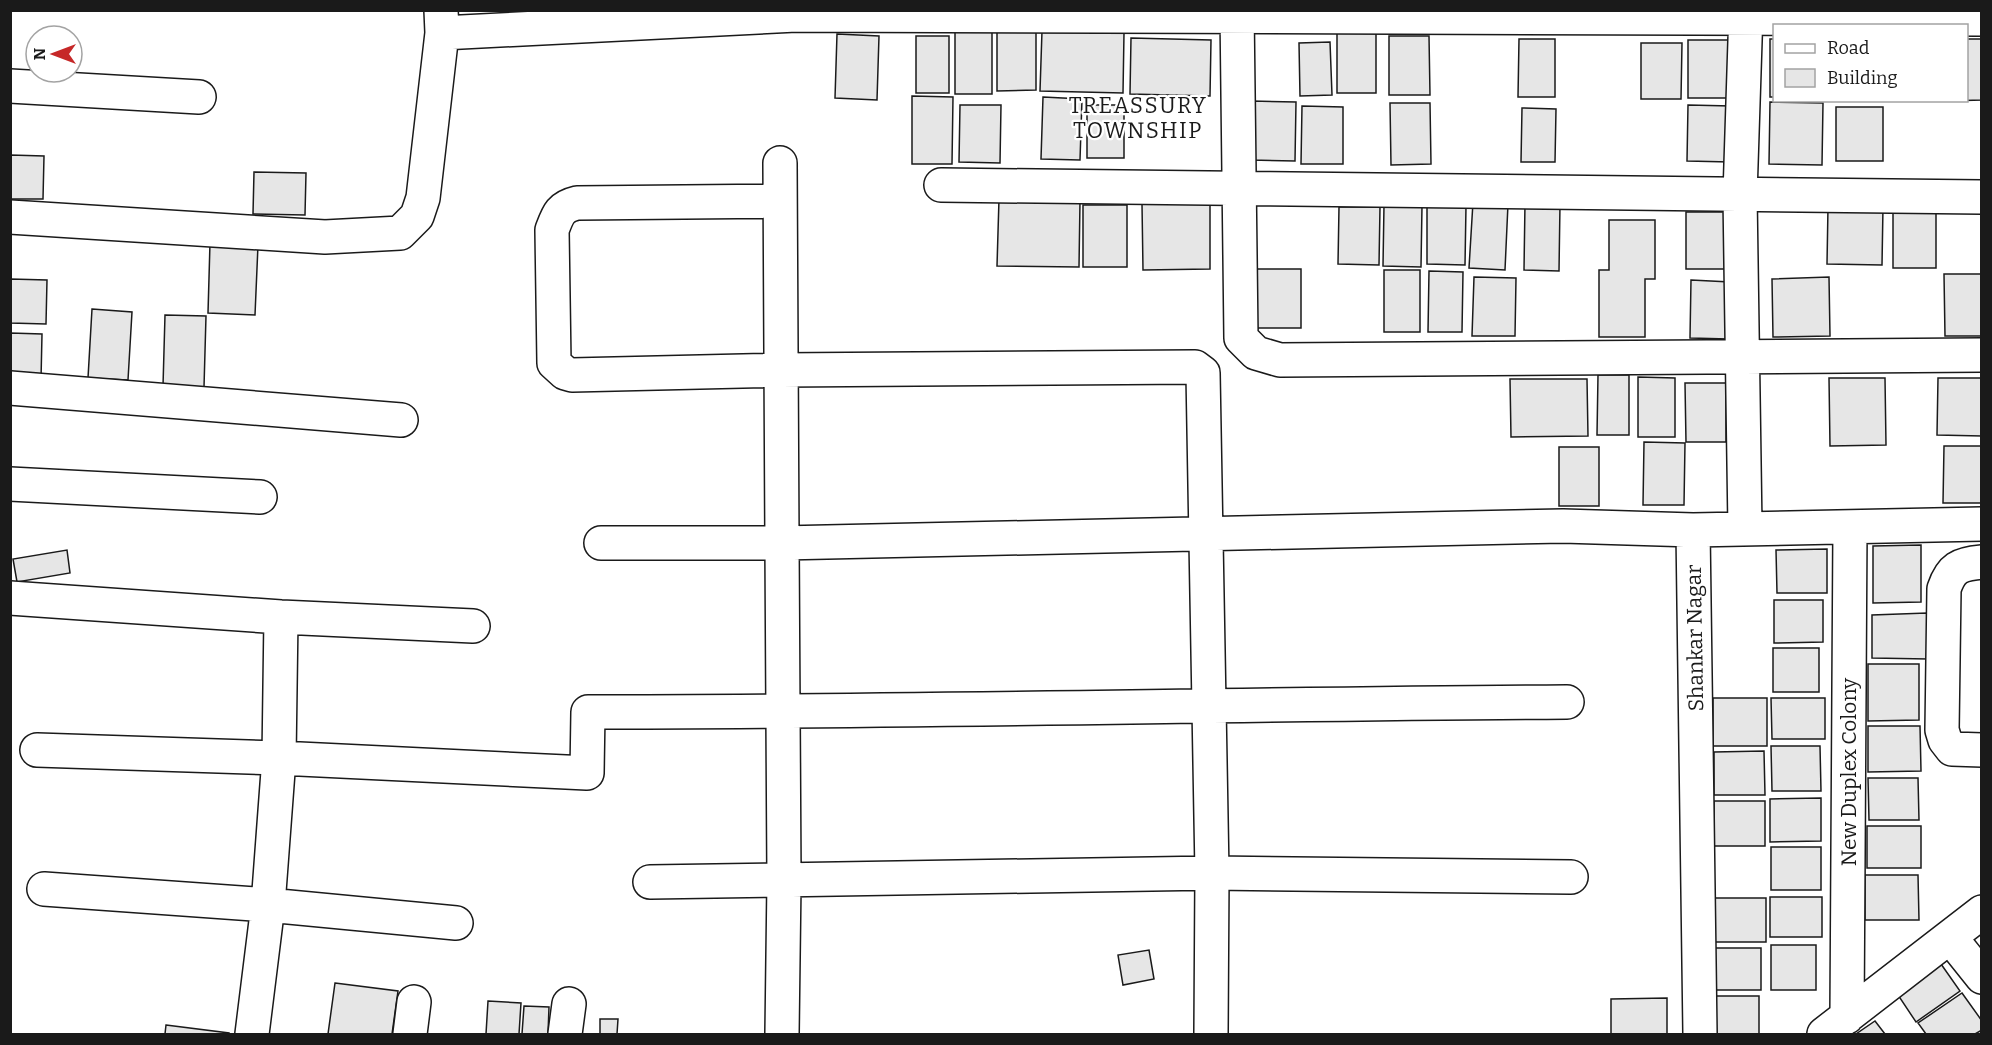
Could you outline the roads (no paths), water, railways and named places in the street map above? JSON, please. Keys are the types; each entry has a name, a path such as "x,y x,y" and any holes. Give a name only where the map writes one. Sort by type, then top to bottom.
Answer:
{"street":[{"path":"1237,13 1241,338 1256,353 1280,360 1982,354"},
{"path":"10,217 325,237 400,233 417,216 423,198 442,22 796,15 1237,13 1745,14 1982,19"},
{"path":"1745,14 1740,195 1745,529"},
{"path":"10,86 199,97"},
{"path":"780,162 784,712 782,1035"},
{"path":"941,185 1982,197"},
{"path":"780,201 577,202 566,206 557,215 552,230 555,363 565,373 572,375 781,370 1195,367 1199,369 1204,378 1212,873 1211,1035"},
{"path":"10,388 401,420"},
{"path":"10,484 260,497"},
{"path":"601,543 782,543 1563,526 1693,530 1982,524"},
{"name":"New Duplex Colony","path":"1835,1026 1850,527"},
{"name":"Shankar Nagar","path":"1693,530 1700,1035"},
{"path":"1982,562 1956,568 1948,575 1944,589 1942,730 1945,740 1952,749 1982,750"},
{"path":"10,598 281,617 473,626"},
{"path":"252,1035 268,905 279,758 281,617"},
{"path":"37,750 279,758 587,773 588,712 784,712 1567,702"},
{"path":"650,882 1212,873 1571,877"},
{"path":"44,889 268,905 456,923"},
{"path":"1835,1026 1982,912"},
{"path":"1950,937 1982,977"},
{"path":"410,1035 414,1002"}],"district":[{"name":"TREASSURY TOWNSHIP","path":"1138,118"}]}
